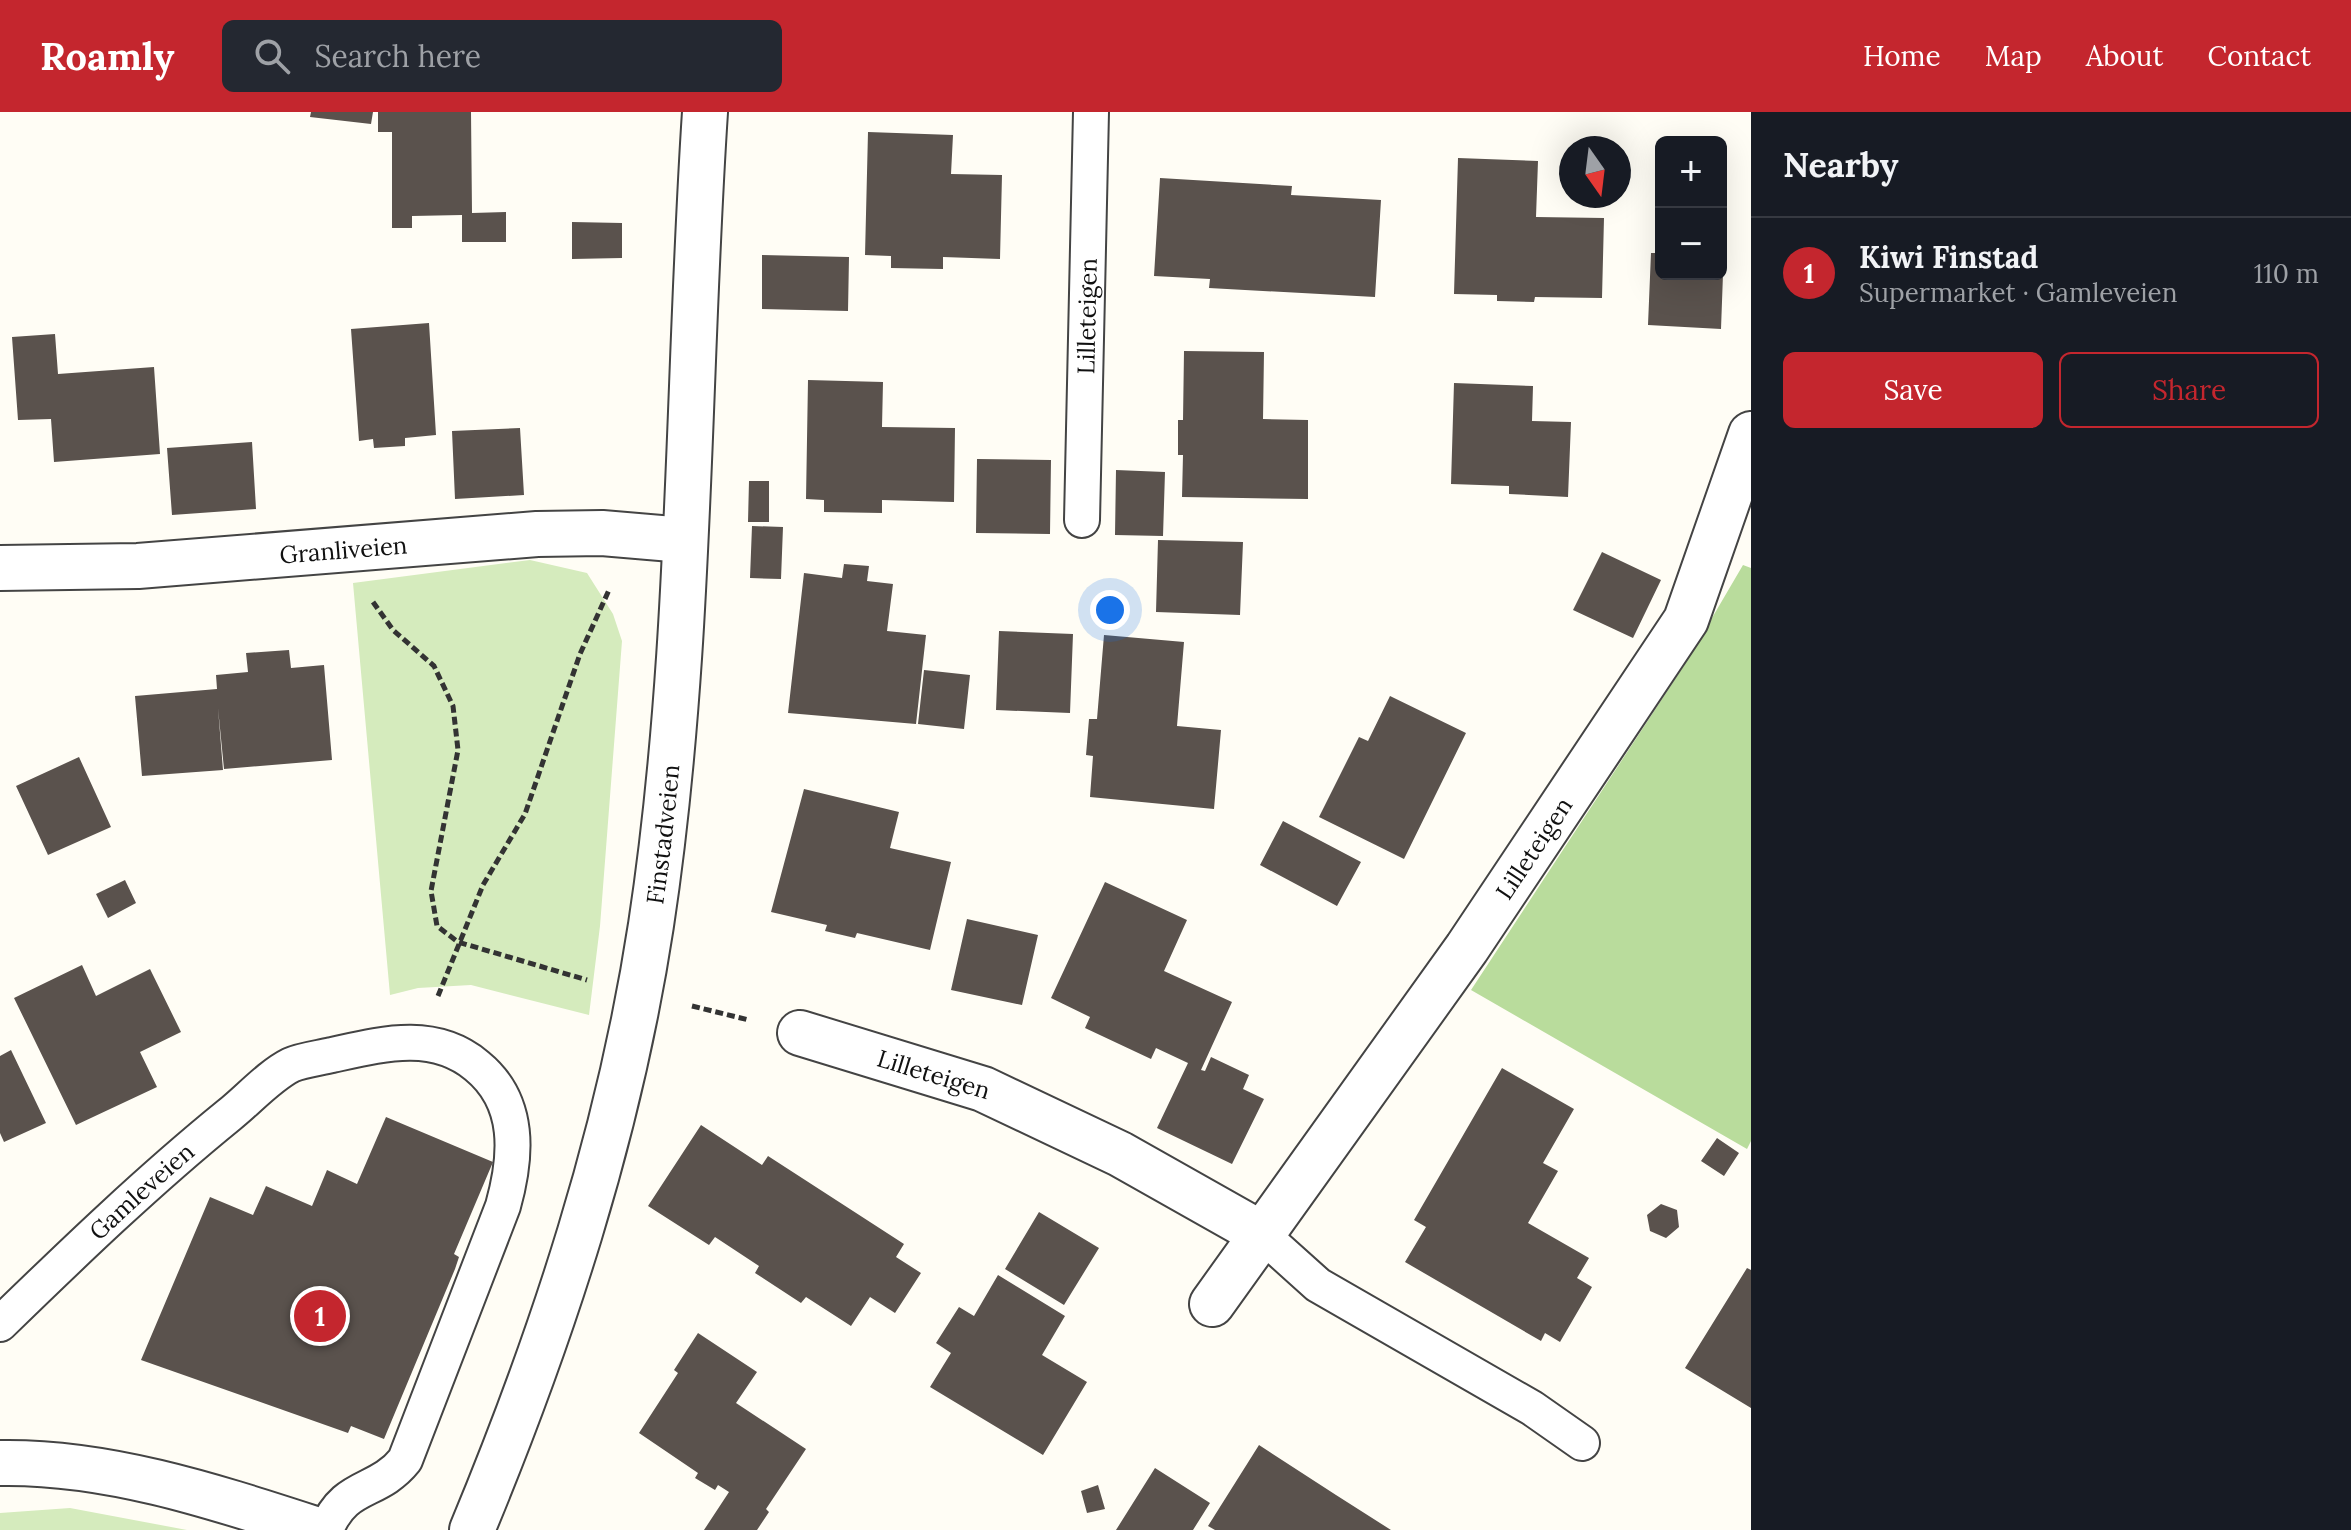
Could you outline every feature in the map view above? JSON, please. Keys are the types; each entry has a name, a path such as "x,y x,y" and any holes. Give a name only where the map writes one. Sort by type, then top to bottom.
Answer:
{"street":[{"name":"Finstadveien","path":"472,1530 543,1351 573,1259 611,1126 640,993 670,779 705,112"},
{"name":"Lilleteigen","path":"1212,1304 1467,948 1686,620 1751,434"},
{"name":"Granliveien","path":"0,568 138,566 578,532 684,540"},
{"name":"Lilleteigen","path":"800,1033 983,1089 1120,1154 1260,1233"},
{"path":"0,1463 70,1467 138,1480 245,1506 318,1530"}],"lane":[{"name":"Lilleteigen","path":"1082,520 1091,112"},
{"name":"Gamleveien","path":"0,1324 196,1143 291,1065 389,1042 422,1042 447,1049 489,1076 511,1122 515,1145 503,1206 416,1439 392,1476 345,1498 334,1509 326,1530"},
{"name":"Lilleteigen","path":"1260,1233 1318,1285 1532,1408 1582,1443"}],"path":[{"path":"358,548 373,602 393,630 434,666 453,706 458,750 431,891 437,926 458,942 590,981"},
{"path":"458,942 483,885 525,814 580,654 610,588"},
{"path":"676,1003 800,1033"}],"green space":[{"path":"530,560 587,573 613,614 622,641 600,926 589,1015 471,985 418,988 390,995 353,583"},
{"path":"1743,565 1751,568 1751,1141 1747,1149 1471,990 1685,664"},
{"path":"70,1508 187,1530 0,1530 0,1513"}],"building":[{"path":"311,112 373,112 371,124 310,117"},
{"path":"378,112 471,112 472,213 506,212 506,242 462,242 462,215 412,216 412,228 392,228 392,132 378,132"},
{"path":"868,132 953,135 951,174 1002,175 1000,259 943,257 943,269 891,268 891,256 865,255"},
{"path":"1458,158 1538,161 1536,217 1604,218 1602,298 1535,297 1534,302 1497,301 1497,295 1454,294"},
{"path":"1160,178 1292,186 1291,195 1381,200 1375,297 1209,288 1210,279 1154,276"},
{"path":"572,222 622,223 622,258 572,259"},
{"path":"1651,253 1655,253 1655,280 1723,280 1721,329 1648,325"},
{"path":"762,255 849,257 848,311 762,309"},
{"path":"429,323 436,435 405,438 405,446 374,448 373,439 359,441 351,329"},
{"path":"55,334 58,374 154,367 160,454 54,462 51,419 18,420 12,337"},
{"path":"1184,351 1264,352 1263,419 1308,420 1308,499 1182,497 1183,455 1178,455 1178,420 1183,420"},
{"path":"808,380 883,382 882,427 955,428 954,502 882,500 882,513 824,512 824,500 806,499"},
{"path":"1454,383 1533,386 1532,421 1571,422 1568,497 1509,494 1509,486 1451,484"},
{"path":"520,428 524,495 455,499 452,431"},
{"path":"252,442 256,509 172,515 167,448"},
{"path":"977,459 1051,460 1050,534 976,533"},
{"path":"1116,470 1165,472 1163,536 1115,535"},
{"path":"749,481 769,481 769,522 748,522"},
{"path":"752,526 783,527 781,579 750,578"},
{"path":"1158,540 1243,542 1240,615 1156,612"},
{"path":"1602,552 1661,580 1633,638 1573,610"},
{"path":"844,564 869,566 867,581 893,584 887,631 926,635 916,724 788,713 804,573 842,578"},
{"path":"999,631 1073,634 1070,713 996,710"},
{"path":"1104,635 1184,642 1177,726 1221,730 1214,809 1090,797 1093,756 1086,755 1089,719 1097,719"},
{"path":"289,650 291,668 324,665 332,760 224,769 218,708 223,770 142,776 135,696 217,689 216,675 248,672 246,653"},
{"path":"924,670 970,675 964,729 918,724"},
{"path":"1390,696 1466,733 1404,859 1319,817 1359,737 1368,741"},
{"path":"79,757 111,827 48,855 16,786"},
{"path":"804,789 899,812 890,848 951,862 930,950 857,933 855,938 825,931 827,925 771,912"},
{"path":"1283,821 1361,862 1337,906 1260,865"},
{"path":"125,880 136,903 108,918 96,894"},
{"path":"1105,882 1187,920 1164,971 1232,1002 1201,1070 1205,1071 1211,1057 1249,1075 1243,1089 1264,1099 1232,1164 1157,1128 1188,1063 1156,1048 1151,1059 1085,1028 1090,1017 1051,998"},
{"path":"967,919 1038,935 1022,1005 951,990"},
{"path":"82,965 96,996 150,969 181,1032 140,1052 157,1087 76,1125 14,998"},
{"path":"11,1050 46,1123 4,1142 0,1133 0,1056"},
{"path":"1502,1068 1574,1109 1543,1163 1558,1171 1528,1223 1589,1258 1577,1278 1592,1287 1560,1342 1545,1333 1541,1341 1405,1262 1426,1227 1414,1220"},
{"path":"386,1117 493,1162 454,1254 459,1257 455,1269 384,1439 351,1426 348,1433 141,1360 210,1197 253,1215 266,1186 312,1206 327,1170 357,1184"},
{"path":"701,1125 762,1165 768,1156 904,1244 896,1257 921,1273 895,1313 870,1297 851,1326 806,1297 801,1303 755,1273 759,1266 715,1237 709,1245 648,1206"},
{"path":"1717,1138 1739,1153 1724,1176 1701,1161"},
{"path":"1661,1204 1677,1210 1679,1227 1666,1238 1650,1231 1647,1215"},
{"path":"1039,1212 1099,1248 1064,1305 1005,1269"},
{"path":"1747,1268 1751,1270 1751,1408 1685,1368"},
{"path":"998,1275 1065,1316 1042,1355 1087,1382 1043,1455 930,1387 951,1353 936,1343 959,1307 974,1316"},
{"path":"698,1333 757,1372 736,1403 806,1449 766,1509 769,1512 757,1530 704,1530 729,1492 718,1485 715,1490 695,1478 698,1473 639,1433 678,1373 674,1370"},
{"path":"1259,1445 1391,1530 1215,1530 1208,1526"},
{"path":"1155,1468 1210,1503 1193,1530 1116,1530"},
{"path":"1098,1485 1105,1509 1087,1513 1081,1491"}],"place":[{"name":"Kiwi Finstad","path":"320,1316"}]}
